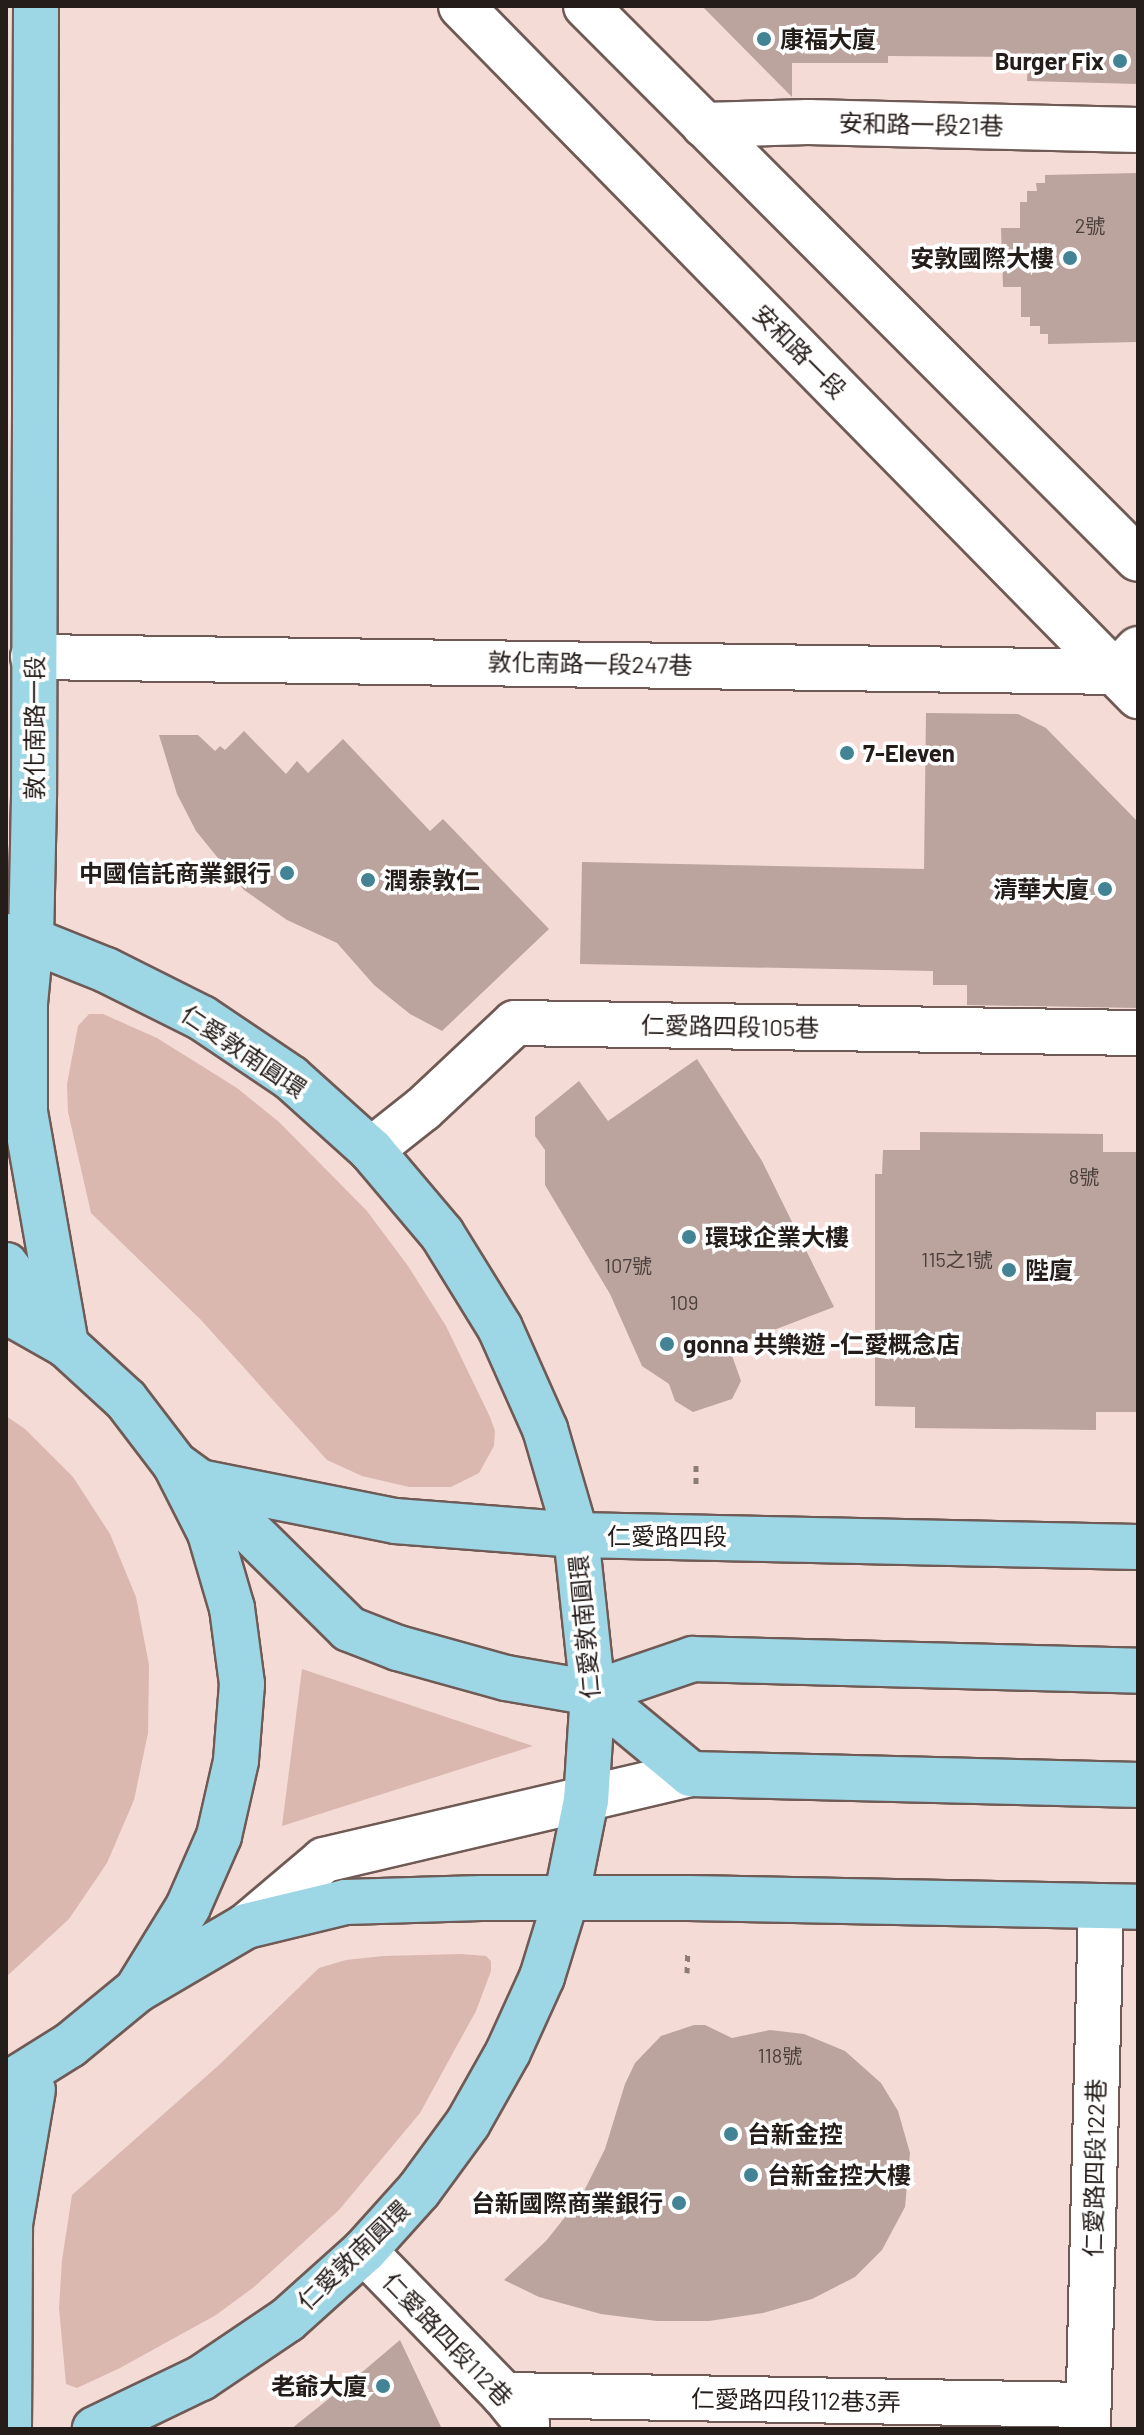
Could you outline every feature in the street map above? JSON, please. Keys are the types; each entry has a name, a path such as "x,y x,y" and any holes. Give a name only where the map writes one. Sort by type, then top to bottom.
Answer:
{"main road":[{"name":"敦化南路一段","path":"36,6 33,657 18,938 25,1003 25,1112 66,1345"},
{"name":"仁愛敦南圓環","path":"18,938 106,970 202,1018 291,1078 371,1150 442,1234 500,1328 545,1429 576,1535 593,1693 586,1800 566,1899 542,1977 508,2052 474,2111 419,2190 364,2251 287,2320 201,2378 95,2429"},
{"path":"6,1265 66,1345 126,1400 188,1473 349,1629 398,1648 506,1678 593,1693 693,1659 1138,1671"},
{"path":"6,1311 66,1345"},
{"path":"137,1990 188,1907 219,1836 236,1761 242,1684 232,1608 188,1473"},
{"name":"仁愛路四段","path":"188,1473 395,1521 576,1535 1138,1547"},
{"path":"593,1693 691,1774 1138,1785"},
{"path":"6,2129 20,2088 137,1990 246,1926 345,1902 566,1899 1119,1907"},
{"path":"9,2429 10,2224 20,2088"}],"street":[{"name":"安和路一段","path":"461,6 1131,672"},
{"path":"586,6 1138,559"},
{"name":"安和路一段21巷","path":"704,125 808,122 1138,130"},
{"name":"敦化南路一段247巷","path":"33,657 1131,672"},
{"name":"仁愛路四段105巷","path":"371,1150 423,1109 515,1023 1138,1033"},
{"path":"246,1926 324,1860 691,1774"},
{"name":"仁愛路四段122巷","path":"1088,2417 1119,1907"},
{"name":"仁愛路四段112巷","path":"364,2251 515,2412"},
{"name":"仁愛路四段112巷3弄","path":"515,2412 1088,2417"}],"shaded area":[{"path":"89,1014 103,1014 157,1038 237,1088 279,1122 367,1211 408,1266 446,1326 490,1417 495,1431 494,1446 479,1473 451,1487 409,1487 362,1476 327,1460 201,1320 91,1213 68,1112 67,1084 78,1026"},
{"path":"6,1416 25,1429 73,1477 110,1534 136,1597 149,1665 148,1733 134,1800 107,1863 69,1919 6,1977"},
{"path":"302,1669 533,1746 282,1826"},
{"path":"383,1956 486,1956 491,1961 491,1971 476,2011 420,2113 339,2210 254,2287 216,2315 77,2388 66,2384 59,2308 62,2260 72,2195 219,2065 319,1968 346,1960"}],"building":[{"path":"702,6 1138,6 1138,84 1027,81 1028,57 888,56 888,63 792,63 792,97"},
{"name":"安敦國際大樓","path":"1138,173 1138,342 1048,344 1048,334 1040,334 1040,326 1030,326 1030,317 1021,317 1021,287 1003,287 1001,228 1020,228 1020,202 1027,202 1027,191 1037,191 1036,183 1045,183 1045,175"},
{"path":"926,713 1018,714 1046,728 1138,822 1138,1008 967,1005 967,985 933,985 933,971 580,964 582,862 924,869"},
{"name":"潤泰敦仁","path":"244,731 286,774 297,761 308,773 343,739 430,831 443,819 549,929 442,1031 410,1014 374,985 337,943 287,920 244,890 196,831 177,794 159,735 198,735 215,751 220,746 225,750"},
{"name":"環球企業大樓","path":"697,1059 762,1161 834,1307 729,1347 741,1381 732,1399 693,1412 675,1401 669,1384 642,1366 610,1294 545,1185 545,1150 535,1136 535,1117 579,1081 608,1121"},
{"name":"陛廈","path":"920,1132 1103,1134 1103,1152 1138,1152 1138,1412 1096,1412 1096,1430 915,1428 915,1407 875,1406 875,1174 882,1174 883,1150 920,1150"},
{"name":"台新金控大樓","path":"694,2025 705,2025 732,2038 770,2030 804,2034 845,2051 881,2083 898,2111 910,2153 905,2207 882,2250 855,2277 812,2299 763,2313 709,2321 657,2321 601,2314 539,2297 504,2280 546,2241 581,2197 605,2149 625,2084 635,2063 661,2036"},
{"name":"老爺大廈","path":"400,2340 442,2429 291,2429 361,2373"}],"place":[{"name":"康福大廈","path":"764,39"},
{"name":"Burger Fix","path":"1120,61"},
{"name":"安敦國際大樓","path":"1070,258"},
{"name":"7-Eleven","path":"847,753"},
{"name":"中國信託商業銀行","path":"287,873"},
{"name":"潤泰敦仁","path":"368,880"},
{"name":"清華大廈","path":"1105,889"},
{"name":"環球企業大樓","path":"689,1237"},
{"name":"陛廈","path":"1009,1270"},
{"name":"gonna 共樂遊 -仁愛概念店","path":"667,1344"},
{"name":"台新金控","path":"731,2134"},
{"name":"台新金控大樓","path":"751,2175"},
{"name":"台新國際商業銀行","path":"679,2203"},
{"name":"老爺大廈","path":"383,2386"}]}
